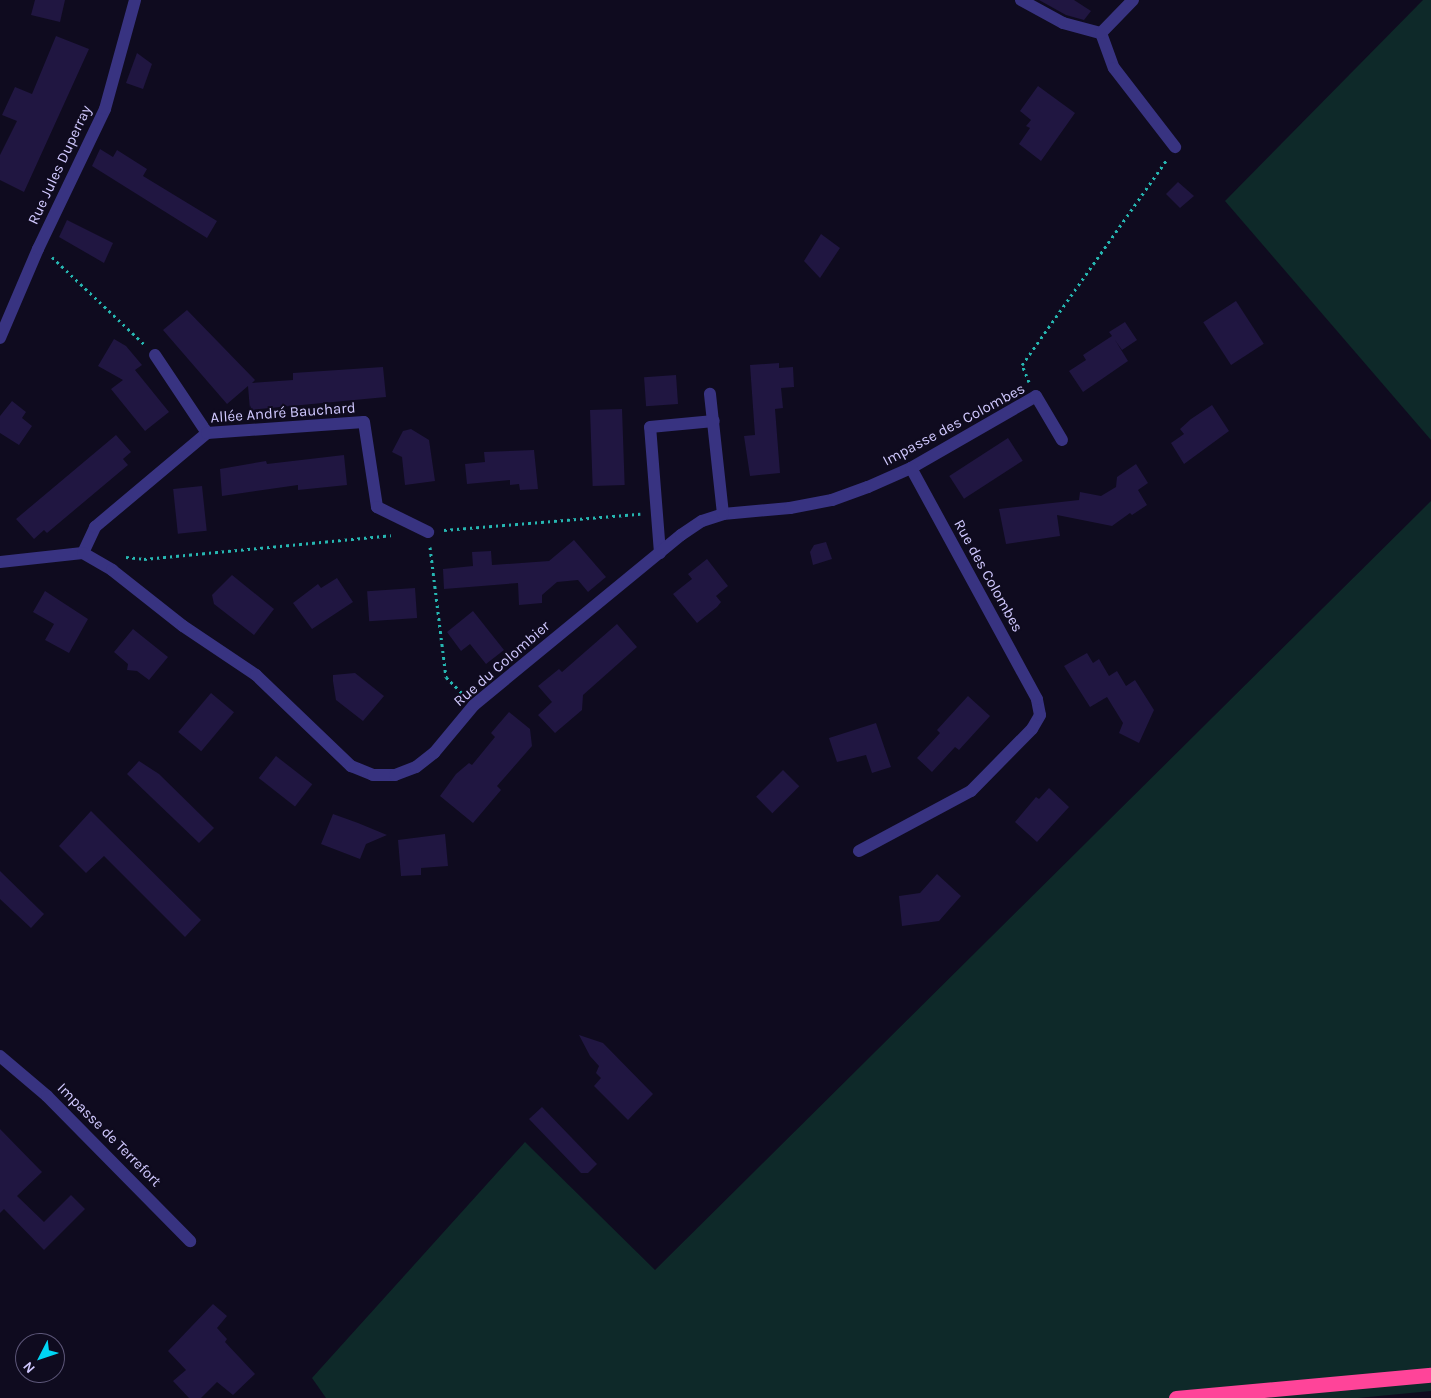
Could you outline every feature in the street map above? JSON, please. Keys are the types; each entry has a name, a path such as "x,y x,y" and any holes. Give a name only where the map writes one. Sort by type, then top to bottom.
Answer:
{"highway":[{"path":"1176,1398 1431,1375"}],"street":[{"name":"Rue Jules Duperray","path":"0,338 38,249 105,108 135,0"},
{"path":"1021,0 1064,23 1101,33"},
{"path":"1101,33 1133,0"},
{"path":"1101,33 1114,68 1175,147"},
{"path":"155,355 208,433"},
{"path":"710,394 723,514"},
{"name":"Impasse des Colombes","path":"723,514 790,508 832,500 911,468 1036,396 1062,440"},
{"path":"660,553 650,427 714,421"},
{"name":"Allée André Bauchard","path":"84,553 95,527 208,433 364,422 377,507 428,532"},
{"name":"Rue des Colombes","path":"859,851 971,791 1032,729 1040,715 1037,699 911,468"},
{"name":"Rue du Colombier","path":"84,553 112,570 183,626 256,675 290,705 330,749 351,766 366,772 395,775 416,767 434,753 474,705 660,553 702,521 723,514"},
{"path":"0,562 84,553"},
{"name":"Impasse de Terrefort","path":"0,1056 54,1103 190,1241"}],"path":[{"path":"1036,396 1022,365 1175,147"},
{"path":"38,249 53,258 109,308 155,355"},
{"path":"474,705 446,677 428,532 658,513"},
{"path":"118,556 144,559 393,534"}],"green space":[{"path":"1423,0 1431,0 1431,440 1225,201"},
{"path":"1431,501 1431,1391 1358,1398 326,1398 312,1378 525,1142 655,1270"}],"building":[{"path":"35,0 65,0 60,22 31,15"},
{"path":"1039,0 1074,0 1091,11 1084,20 1066,15"},
{"path":"56,36 89,49 24,192 0,180 0,155 17,121 2,115 15,87 32,94"},
{"path":"137,53 152,64 143,89 126,83"},
{"path":"1038,86 1075,113 1041,161 1019,144 1030,128 1026,126 1031,120 1020,111"},
{"path":"100,149 113,157 117,150 147,169 143,176 217,221 207,238 92,166"},
{"path":"1178,182 1194,196 1180,208 1166,194"},
{"path":"67,220 113,243 104,263 59,237"},
{"path":"821,234 840,248 820,278 804,261"},
{"path":"1236,301 1264,344 1231,365 1203,322"},
{"path":"187,310 255,380 252,383 293,380 293,373 383,367 386,397 250,410 248,386 227,404 163,330"},
{"path":"1125,322 1137,340 1122,350 1115,340 1128,361 1083,392 1069,371 1086,360 1083,355 1112,336 1109,332"},
{"path":"114,339 126,346 142,365 135,370 169,412 145,431 111,389 123,380 98,366"},
{"path":"779,363 779,368 793,367 794,387 781,388 783,408 775,409 780,473 750,476 744,436 755,435 750,365"},
{"path":"676,375 678,404 646,406 644,377"},
{"path":"12,401 26,412 22,418 32,426 19,445 0,433 0,416"},
{"path":"1212,405 1229,431 1184,464 1171,443 1184,434 1180,429"},
{"path":"622,409 625,485 593,486 590,410"},
{"path":"411,429 429,440 435,481 405,485 402,457 392,452 403,431"},
{"path":"116,435 131,452 123,459 128,465 47,533 44,530 34,539 16,519"},
{"path":"1008,438 1023,461 964,499 949,476"},
{"path":"534,450 538,489 520,490 519,484 510,485 510,480 467,484 465,464 485,462 484,452"},
{"path":"344,455 347,485 298,490 298,485 222,496 220,469 266,461 267,464"},
{"path":"1136,464 1148,483 1138,490 1147,505 1132,515 1130,513 1112,526 1057,515 1060,536 1006,544 999,509 1079,500 1080,492 1101,496 1116,487 1117,477"},
{"path":"202,486 207,531 178,534 173,489"},
{"path":"574,540 606,577 588,592 578,580 557,582 542,595 542,603 519,605 518,583 444,589 443,569 473,566 472,552 491,551 492,565 549,561"},
{"path":"826,542 832,559 813,565 810,552 814,545"},
{"path":"707,559 728,586 716,596 721,602 717,607 697,623 673,594 692,579 688,574"},
{"path":"232,575 274,609 254,635 214,604 212,595"},
{"path":"337,578 353,602 312,629 293,603 318,584 321,588"},
{"path":"415,588 417,618 369,621 367,591"},
{"path":"45,591 88,619 69,653 45,640 54,624 33,612"},
{"path":"473,611 504,650 486,664 470,644 461,651 447,632"},
{"path":"617,624 637,647 583,695 582,710 555,733 538,715 552,702 538,686 559,669 562,672"},
{"path":"133,629 168,657 149,680 137,671 127,670 128,664 114,652"},
{"path":"1087,653 1093,663 1099,659 1109,676 1117,671 1126,686 1135,680 1154,710 1139,743 1119,733 1123,723 1107,697 1090,707 1064,666"},
{"path":"355,673 384,696 363,721 336,700 333,675"},
{"path":"211,693 234,712 201,751 178,732"},
{"path":"968,696 990,716 959,750 955,747 932,772 917,758 940,733 937,730"},
{"path":"509,712 530,729 532,746 497,786 501,790 473,823 440,796 456,774 469,763 472,765 495,737 491,733"},
{"path":"876,723 891,767 872,773 866,755 837,762 829,738"},
{"path":"276,756 312,784 295,806 259,778"},
{"path":"139,761 159,774 214,828 199,843 127,774"},
{"path":"783,770 799,786 772,813 756,797"},
{"path":"1049,788 1069,807 1037,842 1015,822 1036,797 1039,799"},
{"path":"91,811 201,920 185,937 104,856 86,873 59,846"},
{"path":"333,814 387,835 366,844 360,859 321,844"},
{"path":"445,834 448,866 421,868 421,875 401,876 398,840"},
{"path":"0,871 44,914 31,928 0,899"},
{"path":"937,874 961,896 939,921 902,926 899,896 920,893"},
{"path":"579,1035 603,1043 653,1094 628,1120 594,1086 601,1078 596,1073 599,1066 590,1056"},
{"path":"542,1107 597,1164 588,1173 581,1173 529,1119"},
{"path":"0,1129 42,1172 17,1196 44,1222 71,1195 85,1209 44,1250 4,1209 0,1213"},
{"path":"213,1304 227,1316 217,1328 227,1339 225,1342 255,1374 233,1395 217,1382 201,1398 189,1398 173,1381 186,1370 168,1351"}]}
